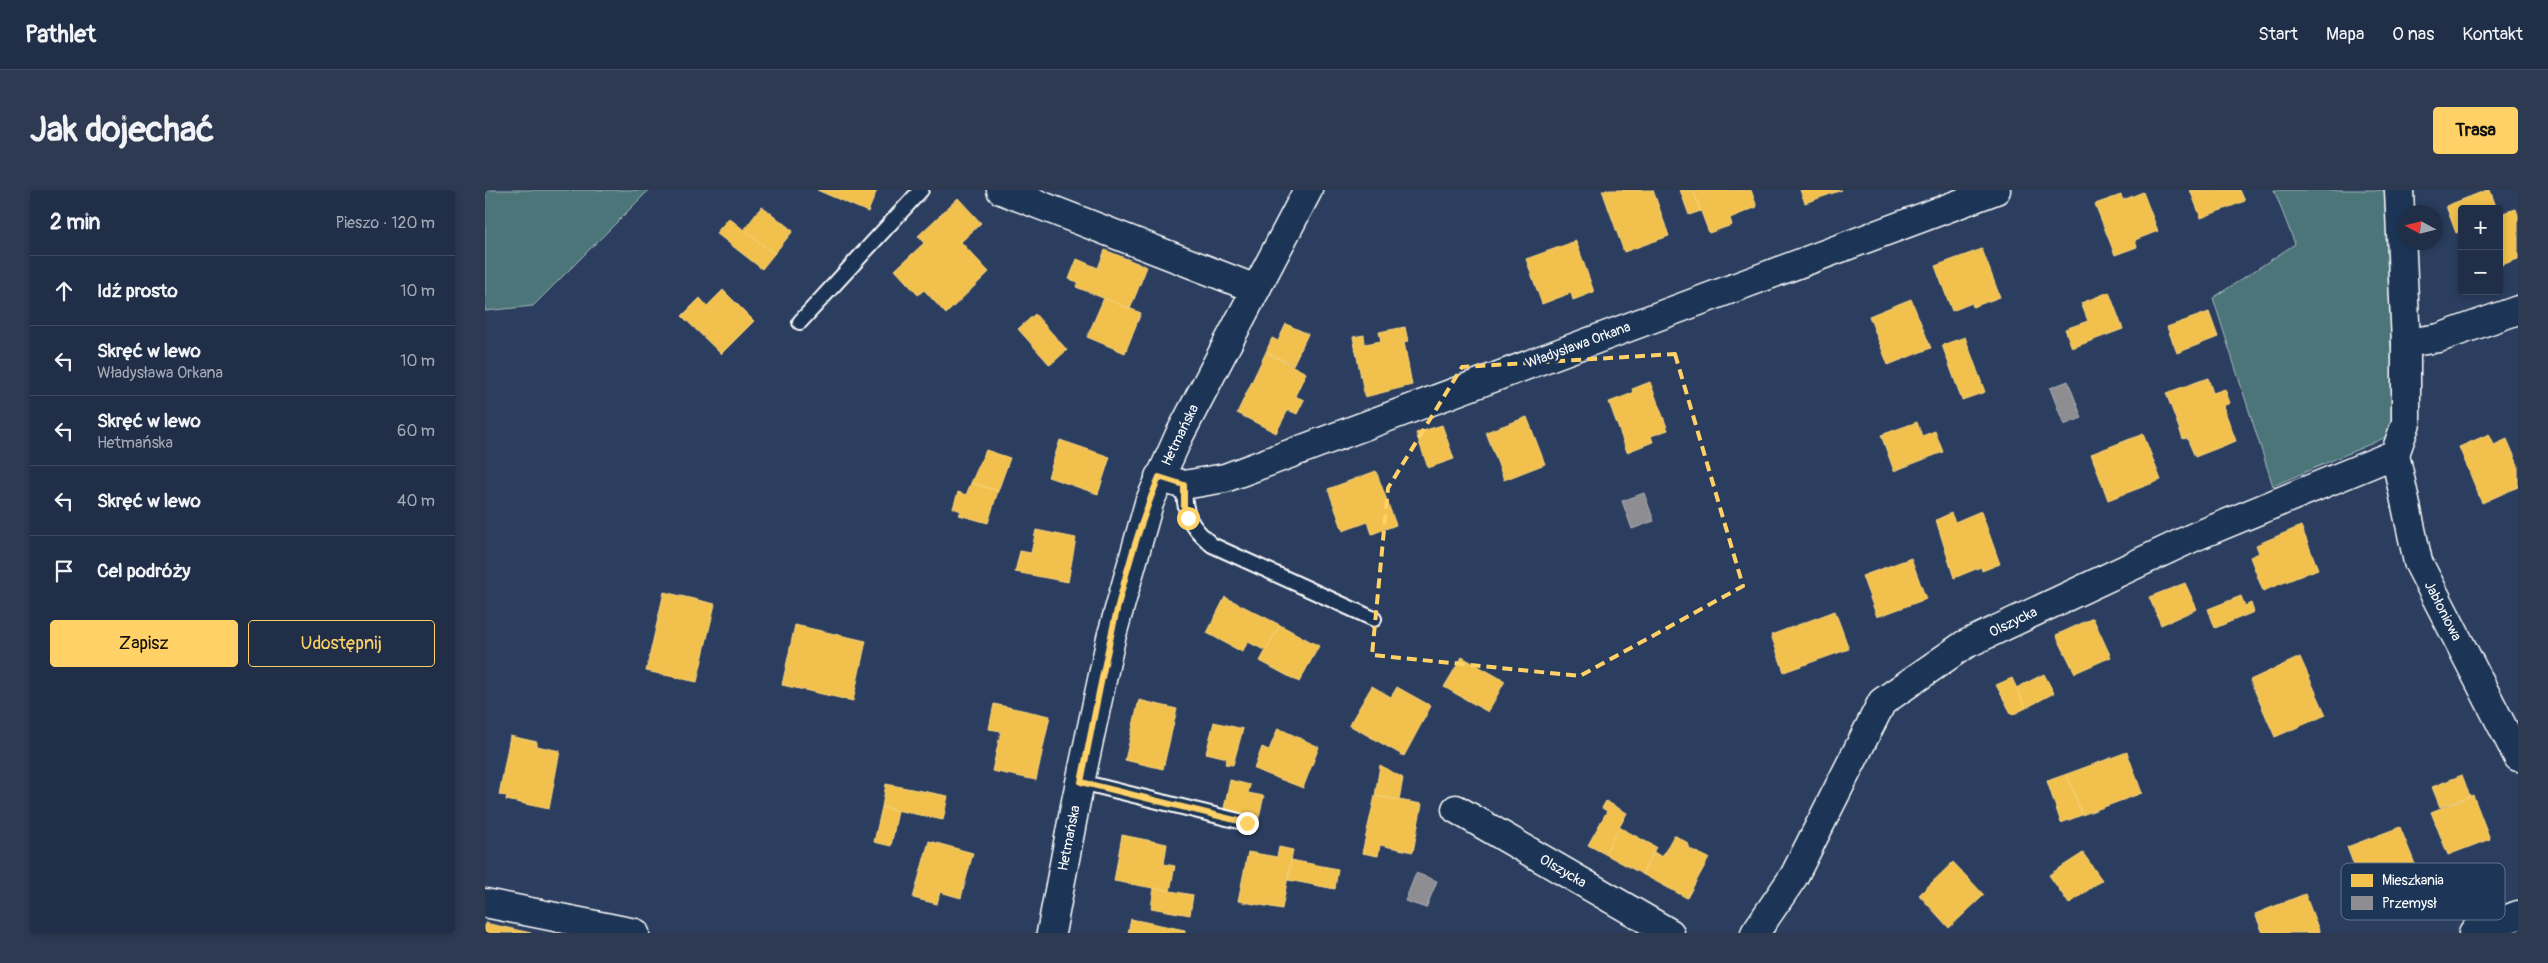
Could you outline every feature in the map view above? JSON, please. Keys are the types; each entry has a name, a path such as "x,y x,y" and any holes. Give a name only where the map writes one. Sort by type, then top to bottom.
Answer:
{"street":[{"path":"1001,190 1256,289"},
{"name":"Hetmańska","path":"1051,933 1117,615 1143,521 1171,481 1179,436 1308,190"},
{"name":"Władysława Orkana","path":"1171,481 1225,478 1996,190"},
{"path":"2395,454 2406,423 2406,343 2399,190"},
{"path":"2406,343 2439,338 2518,310"},
{"name":"Jabłoniowa","path":"2395,454 2418,562 2518,757"},
{"name":"Olszycka","path":"1755,933 1794,876 1882,702 1964,645 2194,536 2395,454"},
{"name":"Olszycka","path":"1456,809 1670,933"},
{"path":"485,903 635,933"},
{"path":"2473,933 2518,915"}],"lane":[{"path":"800,322 921,190"},
{"path":"1171,481 1188,518 1197,532 1212,545 1374,620"},
{"path":"1081,782 1247,823"}],"highlighted area":[{"path":"1675,354 1743,586 1580,676 1372,655 1388,488 1462,367"}],"green space":[{"path":"485,190 649,190 533,306 485,311"},
{"path":"2274,190 2387,190 2395,268 2391,435 2273,486 2213,298 2295,244"}],"building: Mieszkania":[{"path":"817,190 877,190 868,212"},
{"path":"1602,190 1653,190 1669,236 1624,252"},
{"path":"1680,190 1693,190 1701,211 1689,215"},
{"path":"1693,190 1751,190 1757,207 1730,218 1732,225 1709,233"},
{"path":"1800,190 1842,190 1805,203"},
{"path":"2190,190 2240,190 2245,201 2201,218"},
{"path":"2487,190 2490,190 2496,205 2458,205 2458,232 2456,233 2446,206"},
{"path":"2143,192 2158,231 2135,240 2137,247 2115,255 2095,204 2121,195 2123,200"},
{"path":"958,198 981,223 961,242 989,272 946,314 924,290 918,295 895,270 924,243 918,236"},
{"path":"762,206 793,231 774,254 744,230"},
{"path":"2516,209 2518,215 2518,259 2503,265 2503,250 2503,213"},
{"path":"729,218 774,254 762,269 716,233"},
{"path":"1576,241 1594,292 1573,300 1571,293 1542,304 1526,259"},
{"path":"1982,249 2000,297 1973,307 1972,303 1952,311 1935,266"},
{"path":"1105,250 1147,267 1130,309 1076,287 1078,282 1069,279 1077,259 1098,268"},
{"path":"723,290 754,321 721,354 682,316 700,298 707,306"},
{"path":"2109,292 2123,329 2072,348 2065,329 2088,321 2081,303"},
{"path":"1104,298 1141,313 1125,353 1087,337"},
{"path":"1911,299 1931,348 1888,365 1869,316"},
{"path":"2209,312 2218,337 2177,353 2167,327"},
{"path":"1035,314 1067,350 1050,365 1018,329"},
{"path":"1286,324 1308,334 1293,365 1266,352 1272,338 1278,341"},
{"path":"1405,327 1408,341 1404,342 1412,385 1365,397 1353,337 1364,335 1365,344 1381,341 1379,332"},
{"path":"1965,337 1985,392 1962,400 1942,345"},
{"path":"1266,352 1306,373 1295,396 1304,400 1297,414 1288,410 1276,433 1237,413"},
{"path":"2208,378 2213,393 2225,389 2230,403 2223,406 2236,441 2195,457 2187,438 2183,439 2166,393"},
{"path":"1650,382 1668,430 1651,436 1653,442 1627,452 1609,402 1633,393 1632,389"},
{"path":"1527,417 1545,464 1504,480 1486,432"},
{"path":"1917,422 1922,436 1935,431 1943,452 1894,471 1881,435"},
{"path":"1442,425 1454,459 1428,468 1416,433"},
{"path":"2143,434 2161,480 2108,500 2091,454"},
{"path":"2489,434 2494,445 2507,439 2518,465 2518,487 2482,503 2459,447"},
{"path":"1060,440 1110,457 1098,494 1048,477"},
{"path":"986,450 1010,458 998,491 971,483"},
{"path":"1376,471 1396,525 1372,534 1368,522 1343,531 1328,489"},
{"path":"971,483 998,491 988,523 959,515 961,511 953,508 958,492 966,495"},
{"path":"1981,511 2000,564 1982,571 1981,567 1954,578 1936,520 1951,513 1955,522"},
{"path":"2301,526 2318,569 2263,591 2250,557 2259,553 2256,545"},
{"path":"1036,530 1076,538 1068,582 1015,572 1020,551 1031,553"},
{"path":"1911,558 1926,599 1877,617 1862,576"},
{"path":"2185,583 2197,609 2161,625 2149,597"},
{"path":"664,592 715,604 697,682 646,671"},
{"path":"2241,596 2245,606 2251,603 2254,612 2215,628 2208,609"},
{"path":"1225,597 1280,625 1266,651 1248,642 1242,652 1207,633"},
{"path":"1835,611 1849,649 1784,672 1771,635"},
{"path":"2093,618 2111,657 2075,673 2056,635"},
{"path":"795,625 866,641 853,701 782,685"},
{"path":"1280,625 1319,646 1299,682 1260,661"},
{"path":"1462,657 1505,681 1488,712 1444,687"},
{"path":"2300,657 2326,715 2275,737 2250,680"},
{"path":"2044,674 2054,693 2026,708 2016,688"},
{"path":"2012,678 2026,708 2012,715 1996,685"},
{"path":"1372,686 1391,697 1397,687 1431,706 1404,756 1349,725"},
{"path":"1139,700 1177,709 1163,769 1125,760"},
{"path":"994,704 1050,716 1036,780 992,771 1001,731 989,729"},
{"path":"1214,722 1243,729 1233,765 1225,764 1227,758 1206,753"},
{"path":"1278,728 1319,747 1303,788 1254,769 1262,747 1269,750"},
{"path":"510,736 537,742 537,746 560,751 549,809 506,800 507,796 499,795"},
{"path":"2127,752 2142,793 2082,815 2067,774"},
{"path":"1380,765 1403,778 1399,800 1375,796"},
{"path":"2067,774 2082,815 2061,823 2047,781"},
{"path":"2462,775 2470,796 2440,807 2432,787"},
{"path":"1230,780 1250,785 1248,793 1264,796 1258,821 1223,813"},
{"path":"886,784 948,796 943,820 882,807"},
{"path":"2473,795 2490,839 2448,855 2431,812"},
{"path":"1375,796 1422,804 1413,852 1380,845 1378,856 1362,853"},
{"path":"1606,801 1627,813 1605,854 1588,845 1607,811 1602,808"},
{"path":"882,807 898,811 891,846 874,842"},
{"path":"1619,827 1656,847 1642,874 1605,854"},
{"path":"2400,827 2415,863 2353,863 2347,847"},
{"path":"1122,835 1167,844 1164,864 1175,866 1170,891 1114,881"},
{"path":"1674,835 1688,843 1690,849 1709,858 1687,898 1642,874 1654,852 1662,857"},
{"path":"929,841 973,853 961,898 940,892 937,904 913,898"},
{"path":"1279,847 1293,850 1282,909 1238,901 1248,852 1277,857"},
{"path":"2083,853 2102,880 2069,904 2049,875"},
{"path":"1291,860 1338,869 1335,889 1288,880"},
{"path":"1953,862 1984,895 1949,928 1919,895"},
{"path":"1154,888 1193,895 1190,915 1151,908"},
{"path":"2305,894 2320,933 2263,933 2255,914"},
{"path":"1131,919 1185,930 1185,933 1128,933"},
{"path":"485,923 531,933 485,933"}],"building: Przemysł":[{"path":"2068,381 2082,418 2064,425 2050,388"},
{"path":"1644,493 1654,521 1632,529 1622,501"},
{"path":"1416,873 1437,881 1426,908 1405,901"}],"route":[{"path":"1188,518 1184,506 1184,485 1159,477 1132,559 1111,638 1081,782 1247,823"}]}
